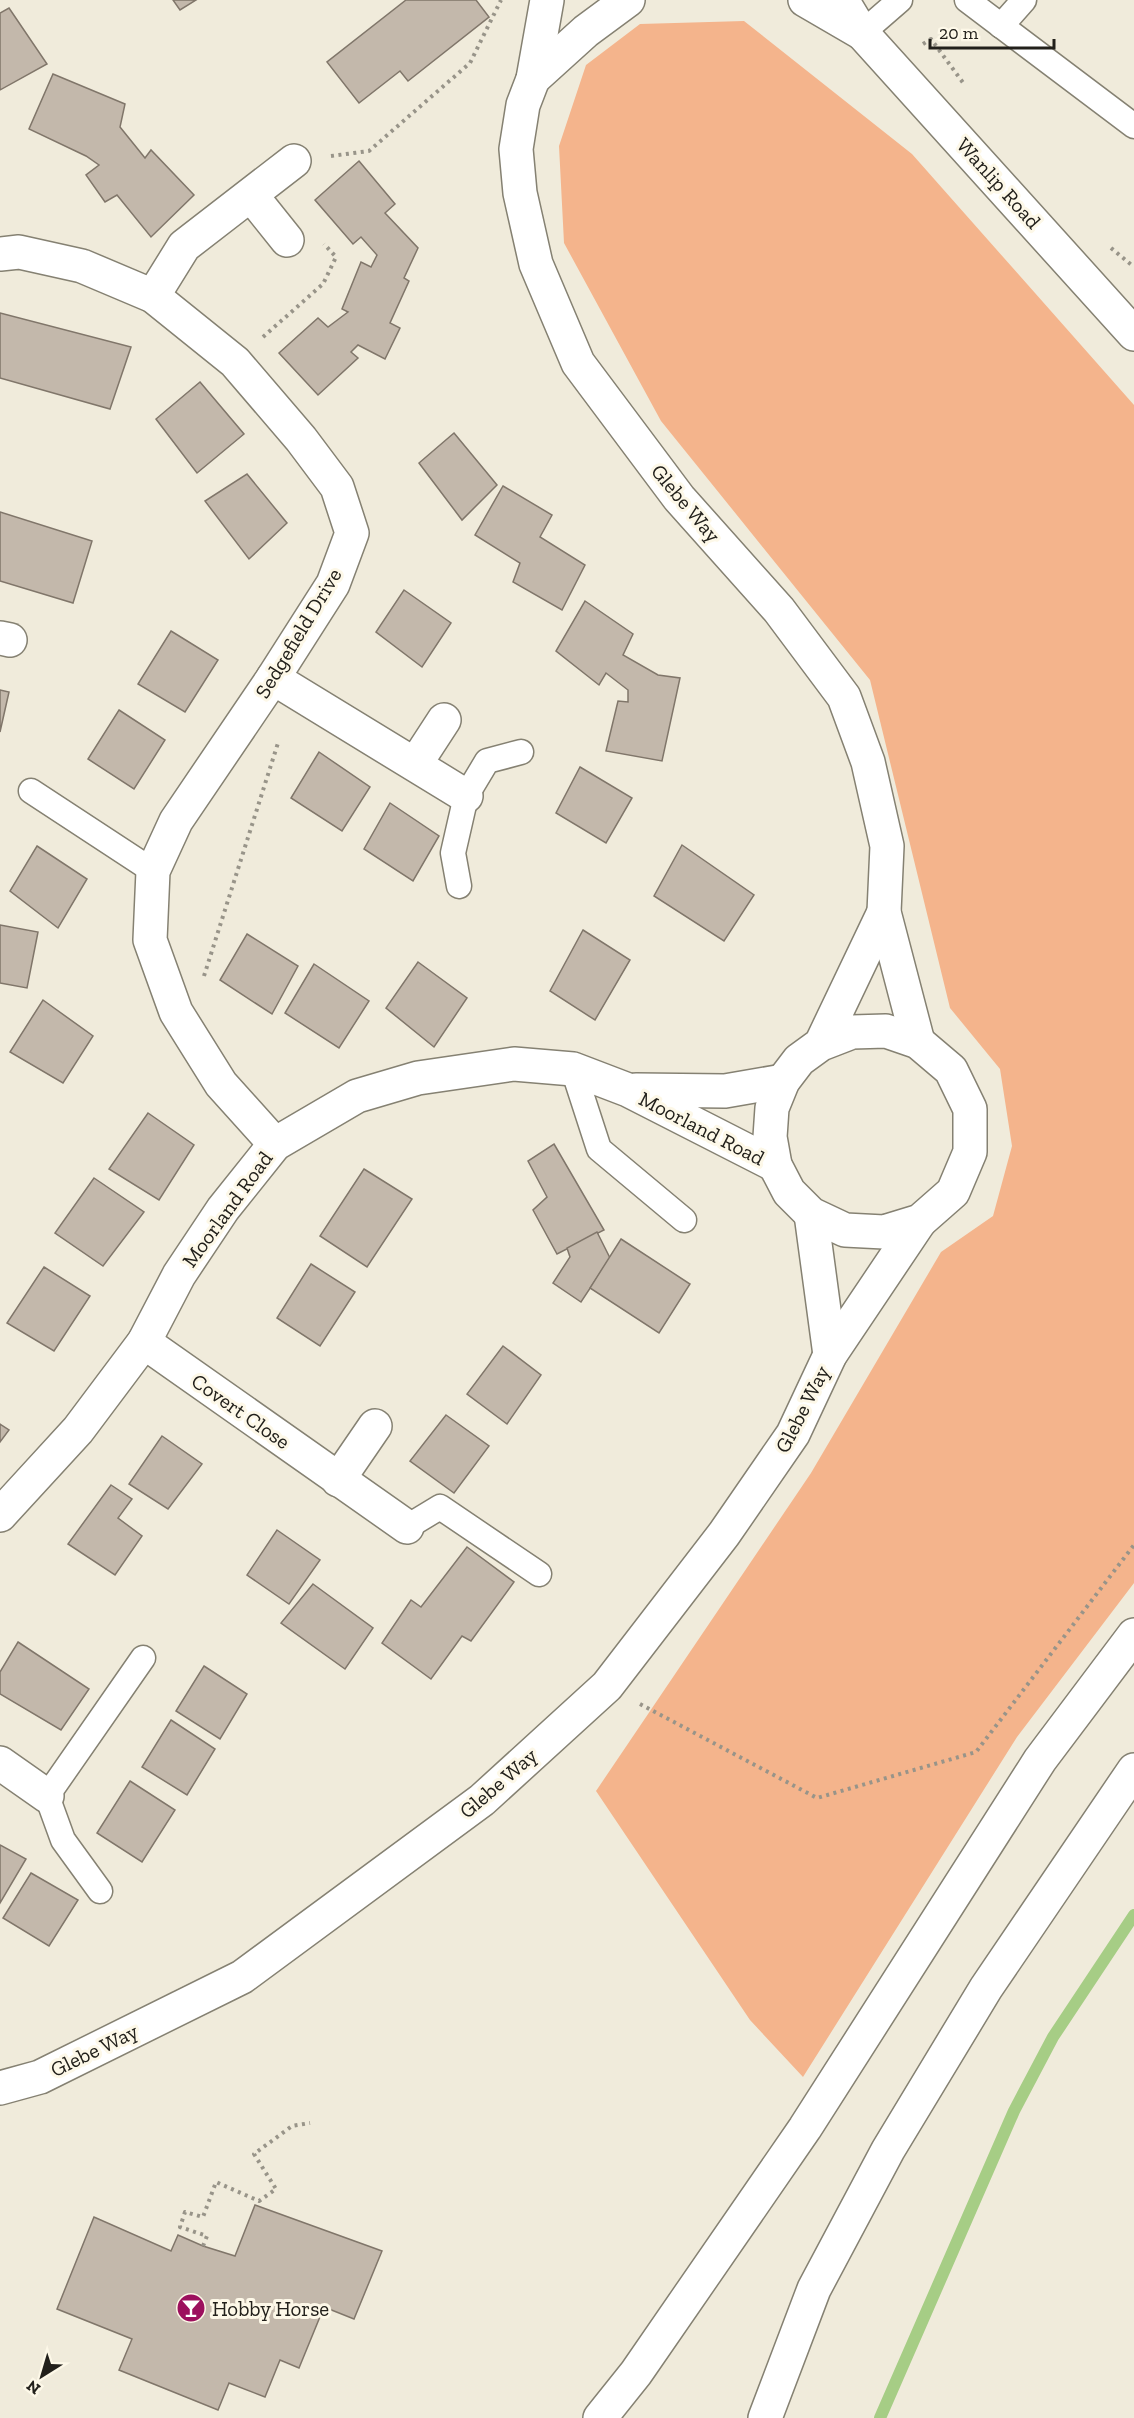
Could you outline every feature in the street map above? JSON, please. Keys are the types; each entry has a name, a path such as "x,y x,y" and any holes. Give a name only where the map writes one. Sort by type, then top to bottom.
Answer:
{"main road":[{"name":"Glebe Way","path":"547,0 533,80 523,105 516,149 520,193 536,264 578,363 679,498 779,610 844,697 868,762 887,846 884,912 918,1042"},
{"name":"Glebe Way","path":"533,80 586,31 628,0"},
{"name":"Wanlip Road","path":"805,0 862,33"},
{"name":"Wanlip Road","path":"842,0 862,33 1134,334"},
{"path":"153,296 184,246 294,161"},
{"path":"251,195 287,240"},
{"name":"Sedgefield Drive","path":"0,254 19,252 82,266 153,296 235,362 301,439 337,487 352,533 333,584 284,685 176,821 153,871 150,940 176,1012 221,1084 275,1144"},
{"path":"284,685 416,763 466,796"},
{"path":"416,763 444,720"},
{"name":"Glebe Way","path":"820,1044 884,912"},
{"path":"886,1031 918,1042 951,1070 970,1109 970,1152 953,1192 920,1221 884,1232 845,1230 811,1214 789,1192 775,1165 770,1137 772,1108 783,1081 799,1060 820,1044 852,1032 886,1031"},
{"name":"Moorland Road","path":"0,1515 78,1430 144,1342 179,1275 223,1209 275,1144 357,1096 418,1078 514,1064 573,1069 628,1090 775,1165"},
{"name":"Moorland Road","path":"628,1090 724,1090 783,1081"},
{"name":"Glebe Way","path":"811,1214 830,1355"},
{"name":"Glebe Way","path":"0,2088 40,2077 242,1977 482,1800 607,1686 724,1534 793,1434 830,1355 920,1221"},
{"name":"Covert Close","path":"144,1342 407,1527"},
{"path":"338,1480 375,1426"},
{"path":"600,2418 636,2373 806,2127 1040,1760 1134,1635"},
{"path":"0,1763 47,1796"},
{"path":"765,2418 814,2289 888,2150 986,1988 1134,1770"},
{"name":"Glebe Way","path":"0,2112 40,2077"}],"lane":[{"path":"862,33 900,0"},
{"path":"967,0 1134,126"},
{"path":"1001,26 1024,0"},
{"path":"459,886 453,853 466,796 487,761 520,752"},
{"path":"31,791 153,871"},
{"path":"573,1069 599,1149 684,1220"},
{"path":"407,1527 440,1507 539,1574"},
{"path":"100,1891 63,1840 47,1796 143,1658"}],"path":[{"path":"294,161 369,151 470,63 501,0"},
{"path":"235,362 323,284 336,257 318,238 287,240"},
{"path":"190,1035 196,1001 284,685"},
{"path":"607,1686 818,1798 976,1752 1134,1545"},
{"path":"203,2246 207,2236 180,2227 185,2212 203,2217 216,2182 259,2201 276,2189 254,2154 292,2126 310,2123"}],"shaded area":[{"path":"744,21 912,154 1134,405 1134,1583 1017,1737 803,2077 750,2020 596,1791 811,1473 941,1252 993,1216 1012,1146 1000,1069 950,1008 870,680 661,421 564,243 559,146 586,65 640,24"}],"building":[{"path":"173,0 196,0 180,10"},
{"path":"406,0 476,0 489,17 408,81 400,71 359,103 327,62"},
{"path":"9,8 47,64 0,90 0,13"},
{"path":"53,74 125,104 120,127 145,158 151,150 194,195 151,237 117,195 105,202 86,175 99,165 86,156 29,129"},
{"path":"359,161 395,204 385,213 418,248 404,278 409,281 390,323 400,328 385,359 358,345 351,352 358,358 318,395 279,353 318,318 328,327 348,312 342,309 361,262 371,267 377,255 361,237 353,244 315,200"},
{"path":"0,313 131,347 110,409 0,378"},
{"path":"200,382 244,434 197,473 156,419"},
{"path":"454,433 497,485 462,520 419,463"},
{"path":"247,474 287,523 249,559 205,501"},
{"path":"503,486 552,515 540,537 585,565 562,610 513,582 520,563 475,535"},
{"path":"0,512 92,541 73,603 0,581"},
{"path":"404,590 451,623 422,667 376,632"},
{"path":"585,601 633,634 623,655 658,675 680,678 662,761 606,751 618,701 628,702 628,690 606,673 599,685 556,651"},
{"path":"171,631 218,660 185,712 138,684"},
{"path":"0,690 9,692 0,732"},
{"path":"119,710 165,740 134,789 88,759"},
{"path":"319,752 370,787 342,831 291,798"},
{"path":"580,767 632,798 606,843 556,813"},
{"path":"390,803 439,836 413,881 364,849"},
{"path":"682,845 754,895 724,941 654,896"},
{"path":"37,846 87,879 58,928 10,891"},
{"path":"0,925 38,932 27,988 0,983"},
{"path":"583,930 630,960 595,1020 550,991"},
{"path":"247,934 298,966 272,1014 220,980"},
{"path":"418,962 467,998 434,1047 386,1008"},
{"path":"314,964 369,1001 339,1048 285,1013"},
{"path":"43,1000 93,1036 63,1083 10,1052"},
{"path":"148,1113 194,1145 159,1200 109,1169"},
{"path":"554,1144 604,1230 557,1254 533,1210 547,1197 528,1161"},
{"path":"364,1169 412,1199 367,1267 320,1236"},
{"path":"94,1178 144,1212 103,1266 55,1233"},
{"path":"597,1232 610,1258 581,1302 553,1283 570,1257 567,1248"},
{"path":"621,1239 690,1284 659,1333 590,1288"},
{"path":"311,1264 355,1292 320,1346 277,1318"},
{"path":"44,1267 90,1296 54,1351 7,1323"},
{"path":"503,1346 541,1375 507,1424 467,1394"},
{"path":"446,1415 489,1446 454,1493 410,1461"},
{"path":"0,1424 9,1430 0,1442"},
{"path":"162,1436 202,1464 168,1509 129,1484"},
{"path":"111,1485 132,1499 118,1518 142,1536 115,1575 68,1544"},
{"path":"277,1530 320,1560 289,1604 247,1575"},
{"path":"467,1547 514,1582 471,1641 462,1636 431,1679 382,1643 411,1600 421,1607"},
{"path":"313,1584 373,1628 345,1669 281,1623"},
{"path":"18,1642 89,1689 61,1730 0,1694 0,1672"},
{"path":"204,1666 247,1694 220,1739 176,1711"},
{"path":"171,1720 215,1749 187,1795 142,1767"},
{"path":"130,1781 175,1810 142,1862 97,1833"},
{"path":"0,1845 26,1859 0,1903"},
{"path":"31,1873 78,1900 49,1946 3,1918"},
{"name":"Hobby Horse","path":"255,2205 382,2251 354,2319 324,2307 299,2368 280,2360 265,2397 229,2383 218,2410 119,2370 132,2339 57,2309 94,2217 171,2251 178,2235 235,2256"}],"waterway":[{"path":"880,2418 1014,2111 1053,2037 1134,1915"}],"place":[{"name":"Hobby Horse","path":"191,2308"}]}
